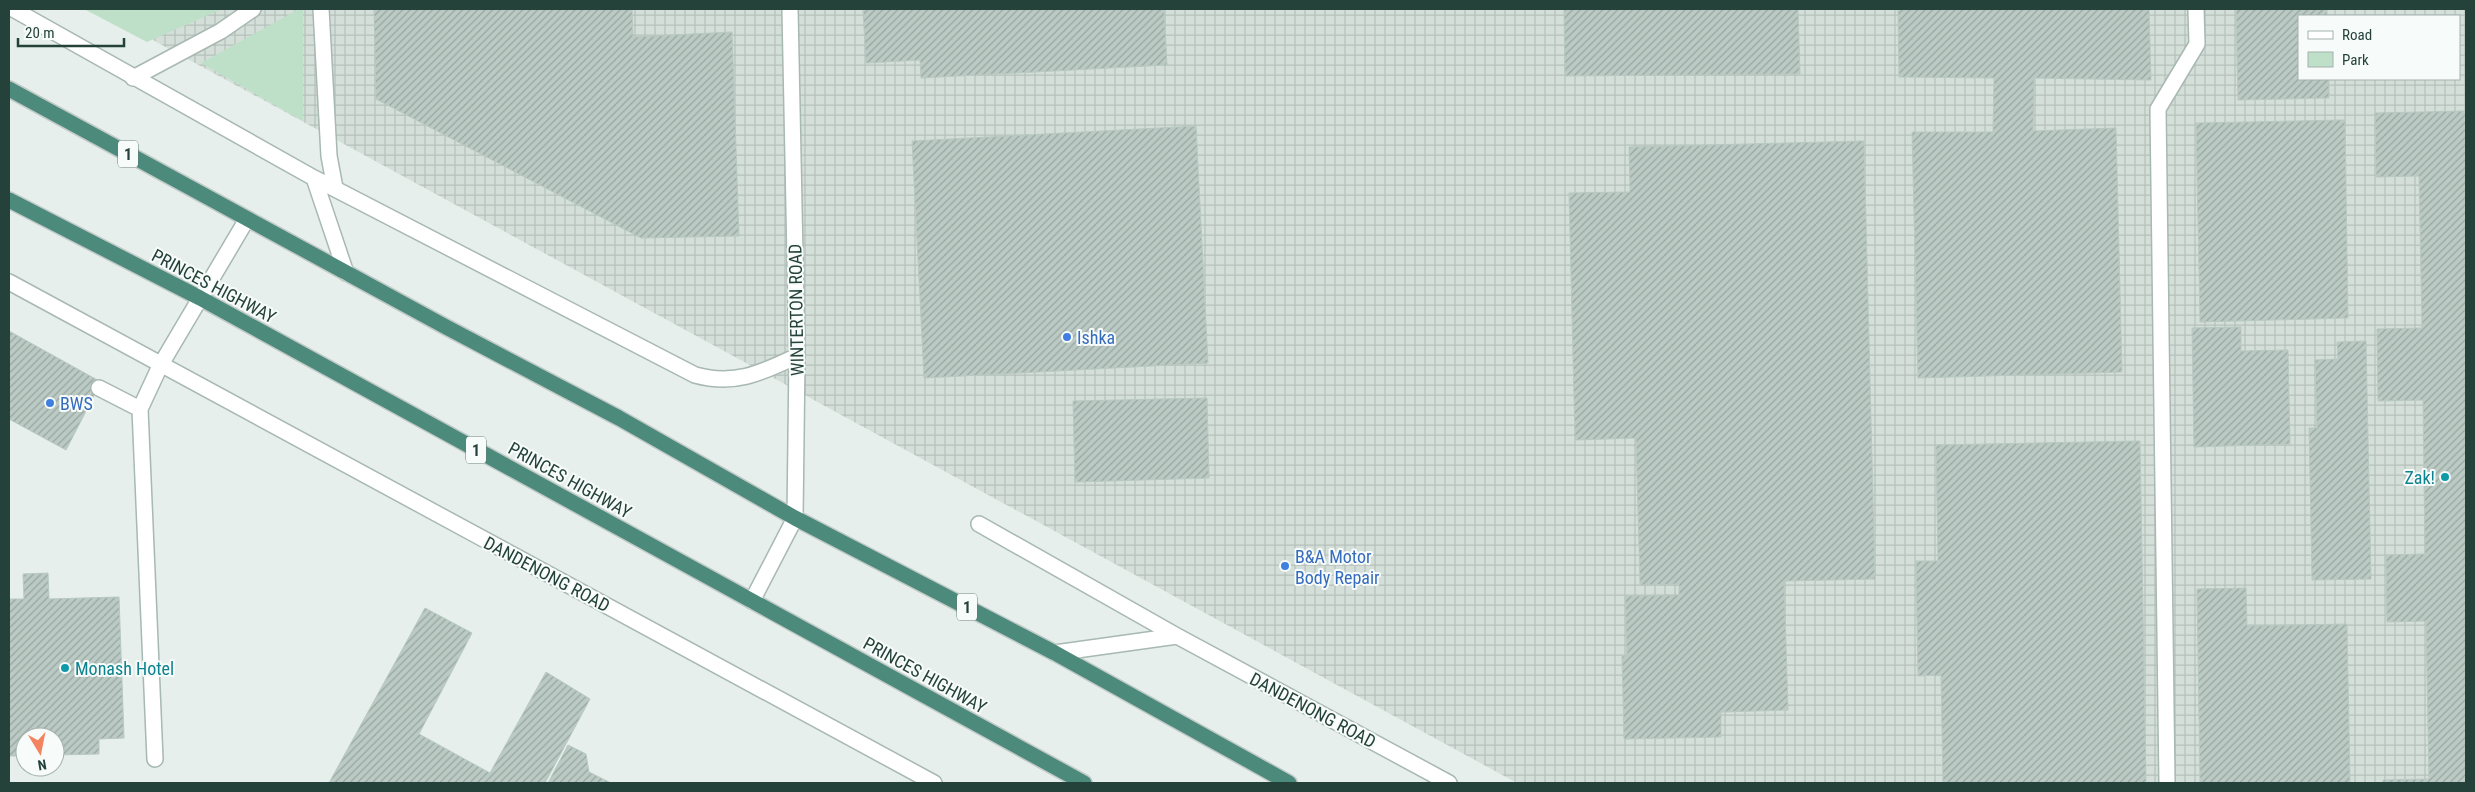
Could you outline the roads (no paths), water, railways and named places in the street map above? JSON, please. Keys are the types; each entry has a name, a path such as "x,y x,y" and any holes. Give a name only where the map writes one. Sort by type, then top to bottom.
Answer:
{"highway":[{"name":"1","path":"9,89 346,273 619,418 795,518 1054,653 1289,783"},
{"name":"PRINCES HIGHWAY","path":"9,200 200,298 1084,783"}],"street":[{"path":"13,9 132,78 314,178 694,376 712,380 734,380 761,373 797,356"},
{"path":"132,78 221,31 253,9"},
{"path":"321,9 329,156 335,188"},
{"name":"WINTERTON ROAD","path":"752,601 795,518 797,356 790,9"},
{"path":"2167,783 2158,109 2197,44 2196,9"},
{"path":"314,178 346,273"},
{"path":"155,759 140,409 160,366 248,219"},
{"name":"DANDENONG ROAD","path":"9,282 160,366 934,783"},
{"path":"99,388 140,409"},
{"name":"DANDENONG ROAD","path":"979,524 1178,636 1449,783"},
{"path":"1054,653 1178,636"}],"place":[{"name":"Ishka","path":"1067,337"},
{"name":"BWS","path":"50,403"},
{"name":"Zak!","path":"2445,477"},
{"name":"B&A Motor Body Repair","path":"1285,566"},
{"name":"Monash Hotel","path":"65,668"}]}
